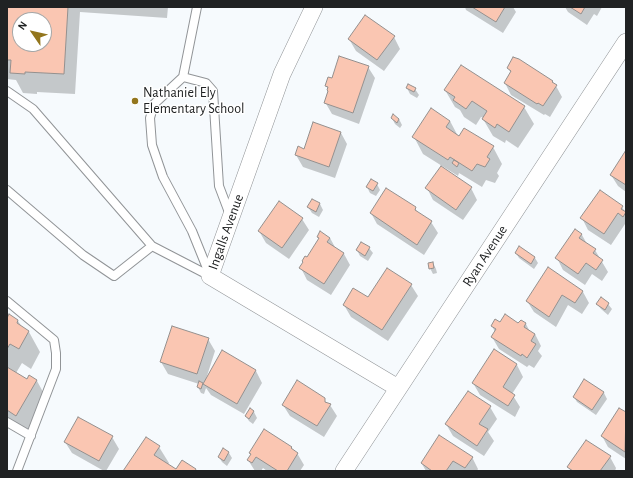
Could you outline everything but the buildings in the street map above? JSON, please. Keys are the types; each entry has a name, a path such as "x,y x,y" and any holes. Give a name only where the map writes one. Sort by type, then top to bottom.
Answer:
{"street":[{"name":"Ingalls Avenue","path":"314,7 282,74 210,276 398,388"},
{"name":"Ryan Avenue","path":"344,471 626,42"}],"lane":[{"path":"197,7 183,77 154,104 150,118 152,145 163,177 192,231 210,276"},
{"path":"183,77 206,83 213,91 219,186 231,218"},
{"path":"7,91 33,109 152,246 210,276"},
{"path":"7,190 83,255 114,276 152,246"},
{"path":"7,301 54,340 56,353 56,369 17,471"},
{"path":"7,422 30,436"}],"place":[{"name":"Nathaniel Ely Elementary School","path":"135,101"}]}
